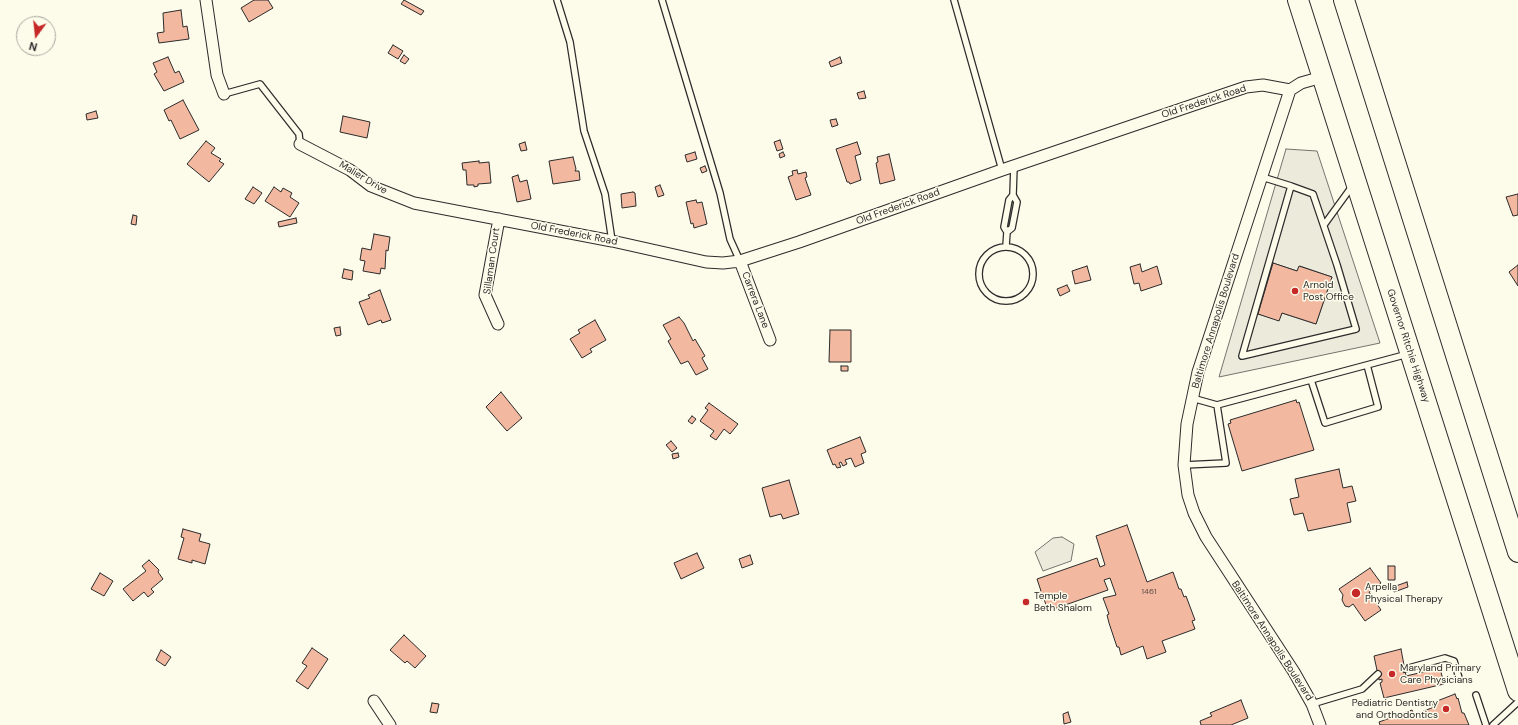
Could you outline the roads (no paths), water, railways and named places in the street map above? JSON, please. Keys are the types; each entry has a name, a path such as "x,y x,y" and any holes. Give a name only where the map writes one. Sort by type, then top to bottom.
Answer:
{"highway":[{"name":"Governor Ritchie Highway","path":"1298,0 1518,691"},
{"path":"1344,0 1518,552"}],"street":[{"path":"206,0 217,76 224,94"},
{"path":"1290,90 1301,83 1322,77"},
{"name":"Old Frederick Road","path":"499,220 612,241 706,262 723,263 740,261 1246,87 1263,85 1290,90"},
{"name":"Baltimore Annapolis Boulevard","path":"1290,90 1198,372 1184,445 1184,465 1188,495 1194,513 1206,537 1273,639 1312,704 1320,725"},
{"name":"Malier Drive","path":"300,144 350,170 371,186 390,195 414,203 499,220"},
{"name":"Sillaman Court","path":"498,324 485,295 499,220"},
{"name":"Carrera Lane","path":"740,261 770,340"},
{"path":"374,701 390,725"}],"lane":[{"path":"557,0 570,42 584,131 605,194 612,241"},
{"path":"662,0 718,186 730,239 740,261"},
{"path":"954,0 1002,170"},
{"path":"224,94 260,84 299,134 300,144"},
{"path":"1006,246 1007,232 1004,227 1010,200 1013,195 1014,166"},
{"path":"1262,177 1291,186 1313,194 1337,265 1356,330 1242,356 1291,186"},
{"path":"1324,225 1356,182"},
{"path":"1006,246 1023,252 1030,259 1034,272 1032,285 1026,293 1019,298 1010,301 1000,301 992,297 980,284 979,275 980,266 986,255 997,248 1006,246"},
{"path":"1192,398 1217,405 1410,353"},
{"path":"1311,380 1324,423 1378,407 1367,365"},
{"path":"1184,465 1226,463 1217,405"},
{"path":"1405,669 1445,658 1454,661 1459,678"},
{"path":"1312,704 1362,689 1378,674"},
{"path":"1476,696 1486,725"},
{"path":"1493,725 1518,702"}],"place":[{"name":"Arnold Post Office","path":"1295,291"},
{"name":"Arpella Physical Therapy","path":"1356,593"},
{"name":"Temple Beth Shalom","path":"1026,602"},
{"name":"Maryland Primary Care Physicians","path":"1392,674"},
{"name":"Pediatric Dentistry and Orthodontics","path":"1446,709"}]}
